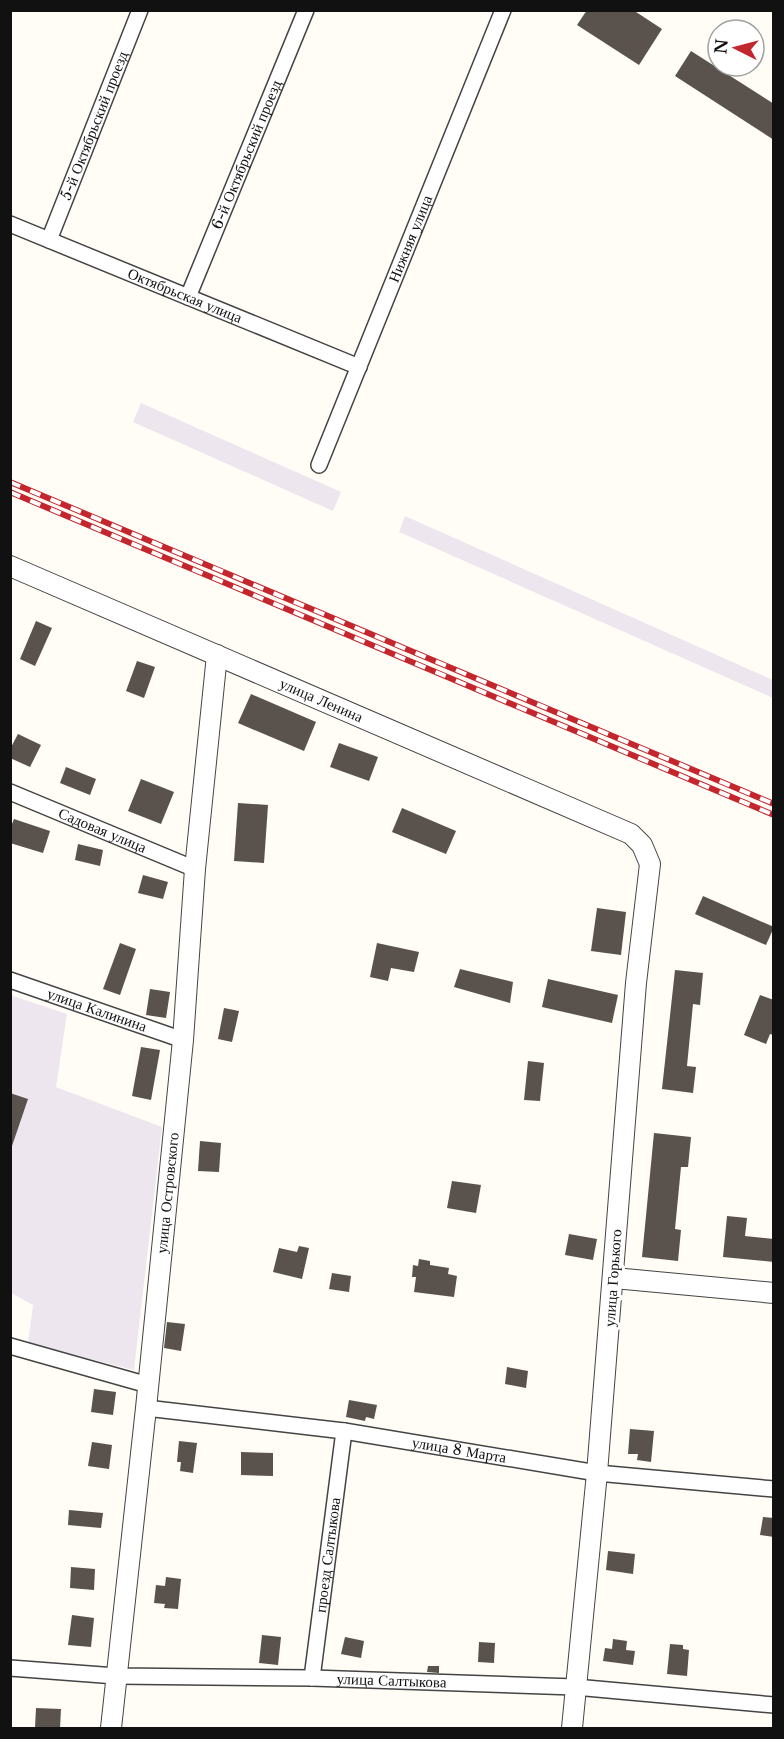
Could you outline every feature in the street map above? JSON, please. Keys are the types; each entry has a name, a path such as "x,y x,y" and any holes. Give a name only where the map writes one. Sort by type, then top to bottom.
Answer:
{"street":[{"name":"5-й Октябрьский проезд","path":"48,240 140,10"},
{"name":"6-й Октябрьский проезд","path":"188,297 306,10"},
{"name":"Нижняя улица","path":"319,465 503,10"},
{"name":"Октябрьская улица","path":"10,224 359,367"},
{"name":"улица Ленина","path":"10,566 631,834"},
{"name":"улица Островского","path":"111,1728 183,1040 195,868 217,655"},
{"name":"Садовая улица","path":"10,792 195,868"},
{"name":"улица Горького","path":"572,1728 614,1278 636,983 650,864 642,845 631,834"},
{"name":"улица Калинина","path":"10,980 183,1040"},
{"path":"614,1278 774,1293"},
{"path":"10,1346 148,1385"},
{"name":"улица 8 Марта","path":"146,1408 344,1431 597,1473 774,1489"},
{"name":"проезд Салтыкова","path":"312,1678 344,1431"},
{"name":"улица Салтыкова","path":"10,1668 116,1676 312,1678 575,1687 774,1705"}],"shaded area":[{"path":"141,403 341,492 333,511 133,422"},
{"path":"405,516 773,680 773,698 399,532"},
{"path":"10,995 67,1014 56,1087 162,1127 134,1370 28,1343 33,1305 11,1293"}],"building":[{"path":"587,10 633,10 662,29 639,65 577,25"},
{"path":"691,51 706,61 706,78 733,78 774,104 774,140 675,76"},
{"path":"36,621 52,628 35,666 20,659"},
{"path":"137,661 155,667 144,698 126,691"},
{"path":"251,694 316,722 304,751 238,723"},
{"path":"18,734 41,745 30,767 10,758 10,749"},
{"path":"339,743 378,757 369,781 330,767"},
{"path":"66,767 96,779 90,795 60,783"},
{"path":"141,779 174,792 161,824 128,811"},
{"path":"238,803 268,805 264,863 234,861"},
{"path":"402,808 456,831 446,854 392,832"},
{"path":"14,819 50,831 43,853 10,843 10,829"},
{"path":"78,844 103,850 100,866 75,860"},
{"path":"143,875 168,882 163,899 138,893"},
{"path":"703,896 774,927 766,945 695,914"},
{"path":"597,908 626,912 621,955 591,951"},
{"path":"120,943 136,949 120,995 103,989"},
{"path":"377,943 419,952 414,972 391,968 388,981 370,977"},
{"path":"460,969 513,982 510,1003 454,987"},
{"path":"675,970 703,973 700,1005 693,1004 687,1066 696,1067 693,1093 662,1089"},
{"path":"548,979 618,995 612,1023 542,1007"},
{"path":"150,989 170,992 166,1018 146,1015"},
{"path":"760,995 774,1000 774,1035 770,1034 766,1044 744,1035"},
{"path":"224,1008 239,1011 232,1042 218,1039"},
{"path":"141,1047 160,1050 151,1100 132,1096"},
{"path":"528,1061 544,1063 540,1101 524,1100"},
{"path":"10,1093 28,1099 12,1146 10,1145"},
{"path":"654,1133 691,1137 688,1167 681,1167 675,1229 681,1230 678,1261 642,1257"},
{"path":"200,1141 221,1143 219,1172 198,1171"},
{"path":"452,1181 481,1185 476,1213 447,1208"},
{"path":"727,1216 747,1218 745,1236 774,1239 774,1262 723,1257"},
{"path":"569,1234 597,1239 593,1260 565,1255"},
{"path":"299,1246 309,1248 302,1279 273,1272 279,1248 297,1252"},
{"path":"419,1259 430,1261 430,1265 449,1268 448,1274 457,1276 454,1297 414,1292 416,1277 412,1277 413,1265 418,1266"},
{"path":"332,1273 351,1276 349,1292 329,1289"},
{"path":"167,1322 185,1324 181,1351 164,1348"},
{"path":"507,1367 528,1371 526,1388 505,1384"},
{"path":"94,1389 116,1392 113,1415 91,1412"},
{"path":"349,1400 377,1405 374,1419 366,1417 365,1421 346,1417"},
{"path":"630,1429 654,1431 651,1462 637,1460 638,1454 628,1454"},
{"path":"179,1441 197,1443 193,1473 180,1471 181,1462 177,1462"},
{"path":"92,1442 112,1445 109,1469 88,1466"},
{"path":"241,1452 273,1453 273,1476 241,1475"},
{"path":"69,1510 103,1513 101,1528 68,1525"},
{"path":"763,1517 774,1518 774,1537 760,1535"},
{"path":"608,1551 635,1554 633,1574 606,1570"},
{"path":"71,1567 95,1569 94,1590 70,1588"},
{"path":"166,1577 181,1579 178,1609 164,1608 165,1604 154,1603 156,1585 165,1586"},
{"path":"72,1615 94,1618 91,1647 68,1645"},
{"path":"262,1635 281,1637 278,1665 259,1663"},
{"path":"345,1637 364,1641 361,1658 341,1654"},
{"path":"613,1639 627,1641 626,1650 635,1651 633,1665 603,1661 605,1648 612,1649"},
{"path":"479,1642 495,1643 494,1663 478,1662"},
{"path":"670,1644 683,1645 683,1649 689,1650 687,1676 667,1674"},
{"path":"428,1666 439,1666 439,1673 427,1672"},
{"path":"36,1708 61,1709 60,1728 35,1728"}],"railway":[{"path":"10,482 774,804"},
{"path":"10,492 774,815"}]}
